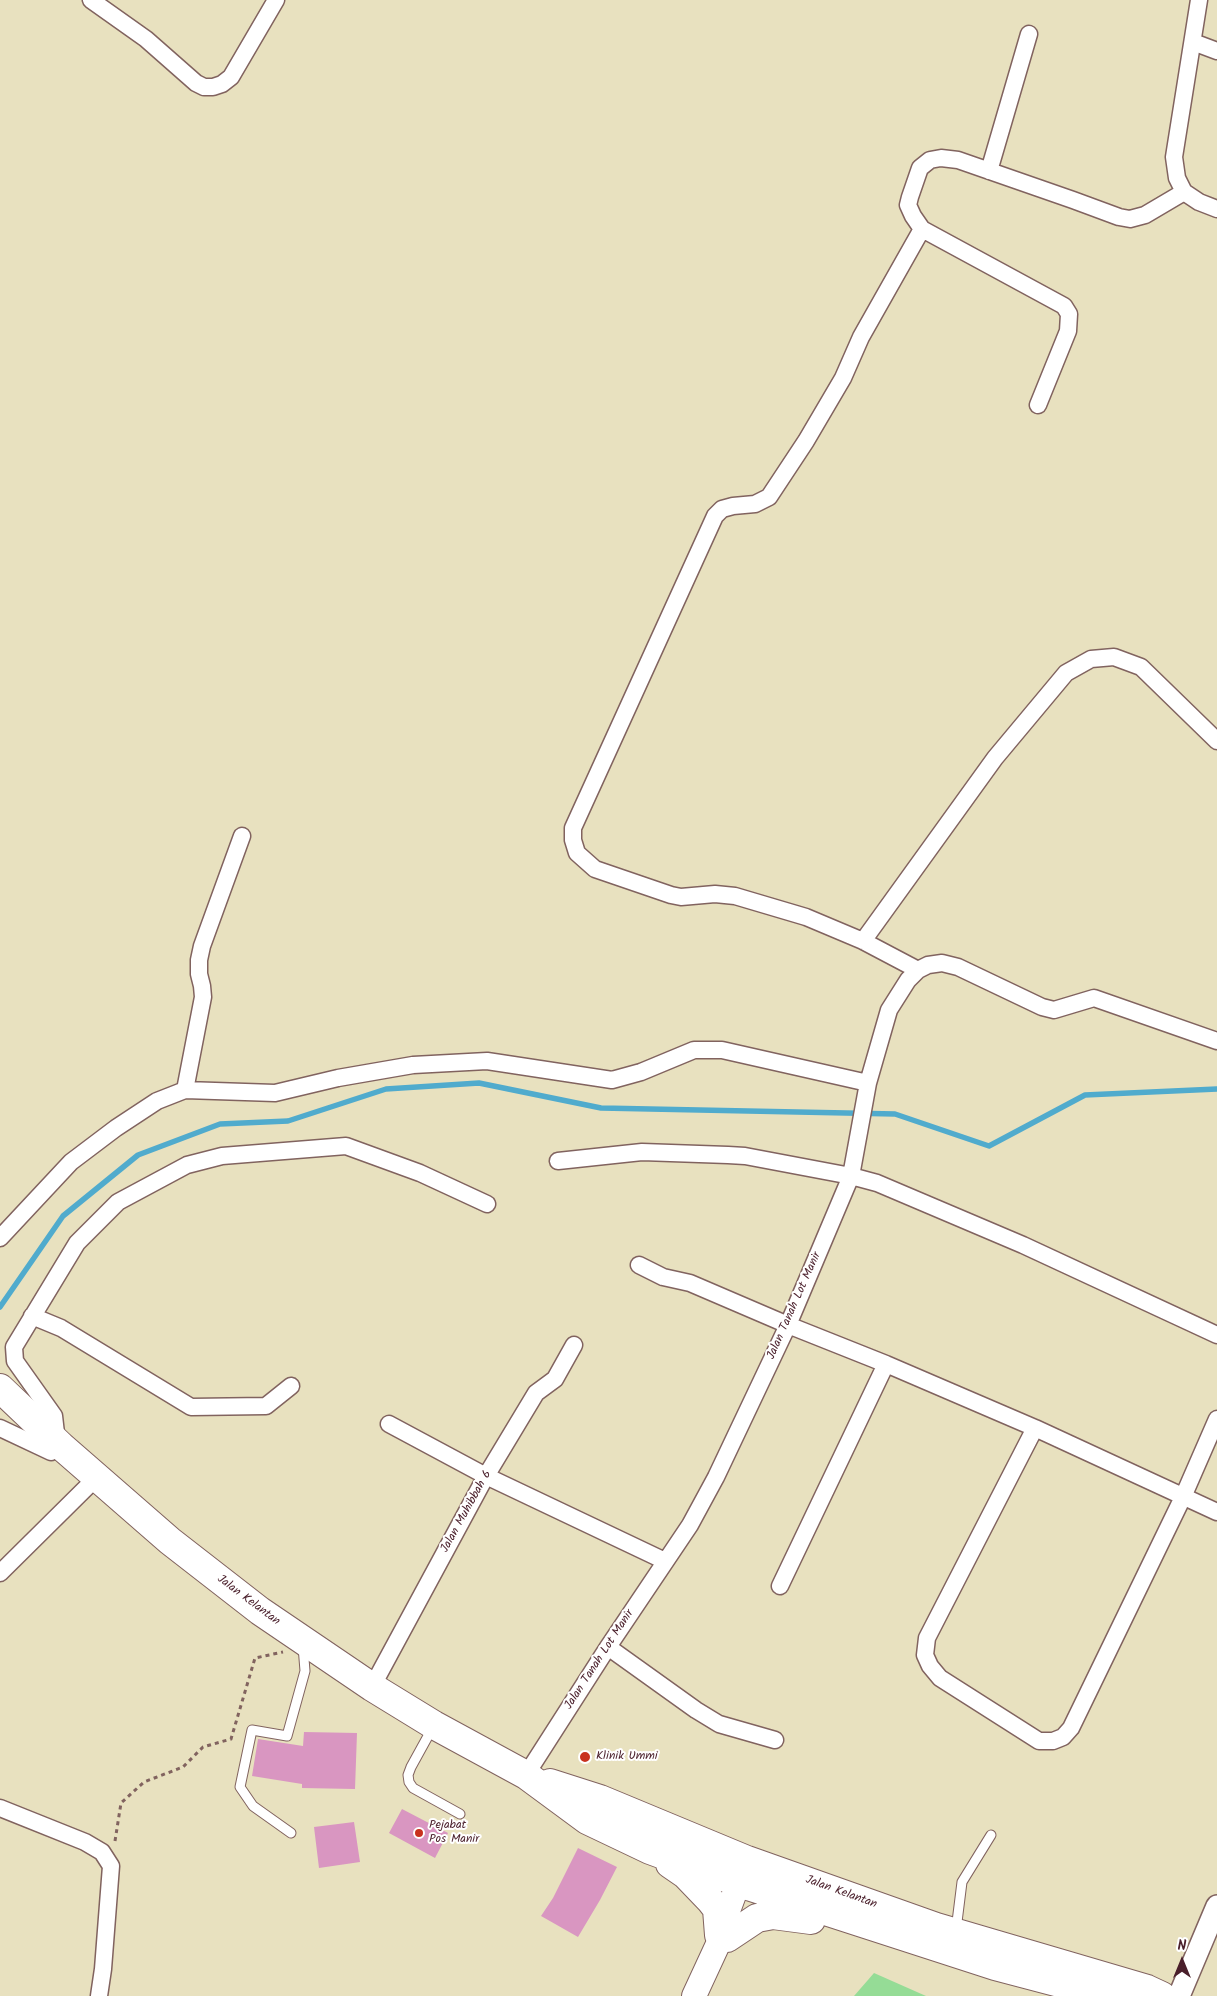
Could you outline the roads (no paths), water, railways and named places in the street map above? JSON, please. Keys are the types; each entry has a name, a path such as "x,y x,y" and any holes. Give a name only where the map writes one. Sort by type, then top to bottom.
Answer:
{"highway":[{"name":"Jalan Kelantan","path":"0,1388 59,1444 170,1541 260,1611 372,1687 434,1725 526,1775 587,1820 650,1850 749,1873 956,1933 1151,1994"},
{"name":"Jalan Kelantan","path":"526,1775 600,1799 749,1873 925,1944 995,1966 1109,1996"},
{"path":"650,1850 686,1875 710,1900 717,1909 721,1938 757,1918 773,1915 797,1917 925,1944"}],"main road":[{"path":"694,1996 749,1873"}],"street":[{"path":"91,0 146,39 196,82 204,87 214,87 231,77 276,0"},
{"path":"1199,0 1174,157 1177,178 1184,192 1199,202 1217,209"},
{"path":"989,171 1029,34"},
{"path":"1193,42 1217,52"},
{"path":"1038,405 1068,331 1069,314 1064,306 922,229 908,205 920,168 930,160 942,158 958,160 1118,217 1130,219 1145,215 1184,192"},
{"path":"922,229 861,337 843,378 806,441 769,497 755,504 722,509 715,516 573,828 573,840 578,853 595,869 602,872 671,895 681,897 715,894 736,896 806,917 863,941 913,975 928,965 942,964 958,967 1042,1008 1054,1010 1094,998 1217,1041"},
{"path":"863,941 995,758 1066,673 1091,660 1114,657 1141,667 1217,740"},
{"path":"186,1090 203,997 199,974 202,946 242,836"},
{"name":"Jalan Tanah Lot Manir","path":"526,1775 608,1647 690,1525 716,1477 788,1326 851,1176 866,1090 889,1010 913,975"},
{"path":"0,1238 71,1162 116,1128 157,1101 186,1090 275,1093 338,1078 413,1065 487,1062 612,1080 641,1072 694,1050 722,1050 866,1090"},
{"path":"0,1428 51,1452 59,1444 54,1416 15,1361 14,1346 77,1243 118,1202 187,1165 222,1156 346,1146 420,1173 487,1204"},
{"path":"558,1161 642,1152 745,1156 878,1183 1023,1245 1217,1335"},
{"path":"639,1266 663,1277 690,1283 788,1326 886,1364 1035,1428 1217,1512"},
{"path":"32,1316 61,1328 191,1406 266,1406 291,1386"},
{"name":"Jalan Muhibbah 6","path":"372,1687 486,1476 536,1392 554,1380 574,1345"},
{"path":"780,1586 886,1364"},
{"path":"1035,1428 928,1638 925,1655 930,1666 940,1678 1039,1741 1053,1741 1063,1737 1071,1728 1183,1497 1217,1419"},
{"path":"389,1424 486,1476 665,1561"},
{"path":"0,1574 97,1478"},
{"path":"608,1647 718,1724 775,1740"},
{"path":"0,1808 86,1842 102,1852 111,1866 103,1969 99,1996"},
{"path":"1179,1996 1217,1906"}],"lane":[{"path":"290,1834 253,1806 240,1787 252,1730 287,1736 304,1671 302,1641"},
{"path":"434,1725 411,1767 408,1775 409,1782 413,1788 460,1814"},
{"path":"956,1933 962,1882 992,1835"}],"waterway":[{"path":"0,1307 63,1216 138,1155 220,1124 288,1121 386,1089 479,1083 601,1108 895,1114 989,1146 1085,1095 1217,1089"}],"place":[{"name":"Klinik Ummi","path":"585,1757"},
{"name":"Pejabat Pos Manir","path":"419,1833"}]}
